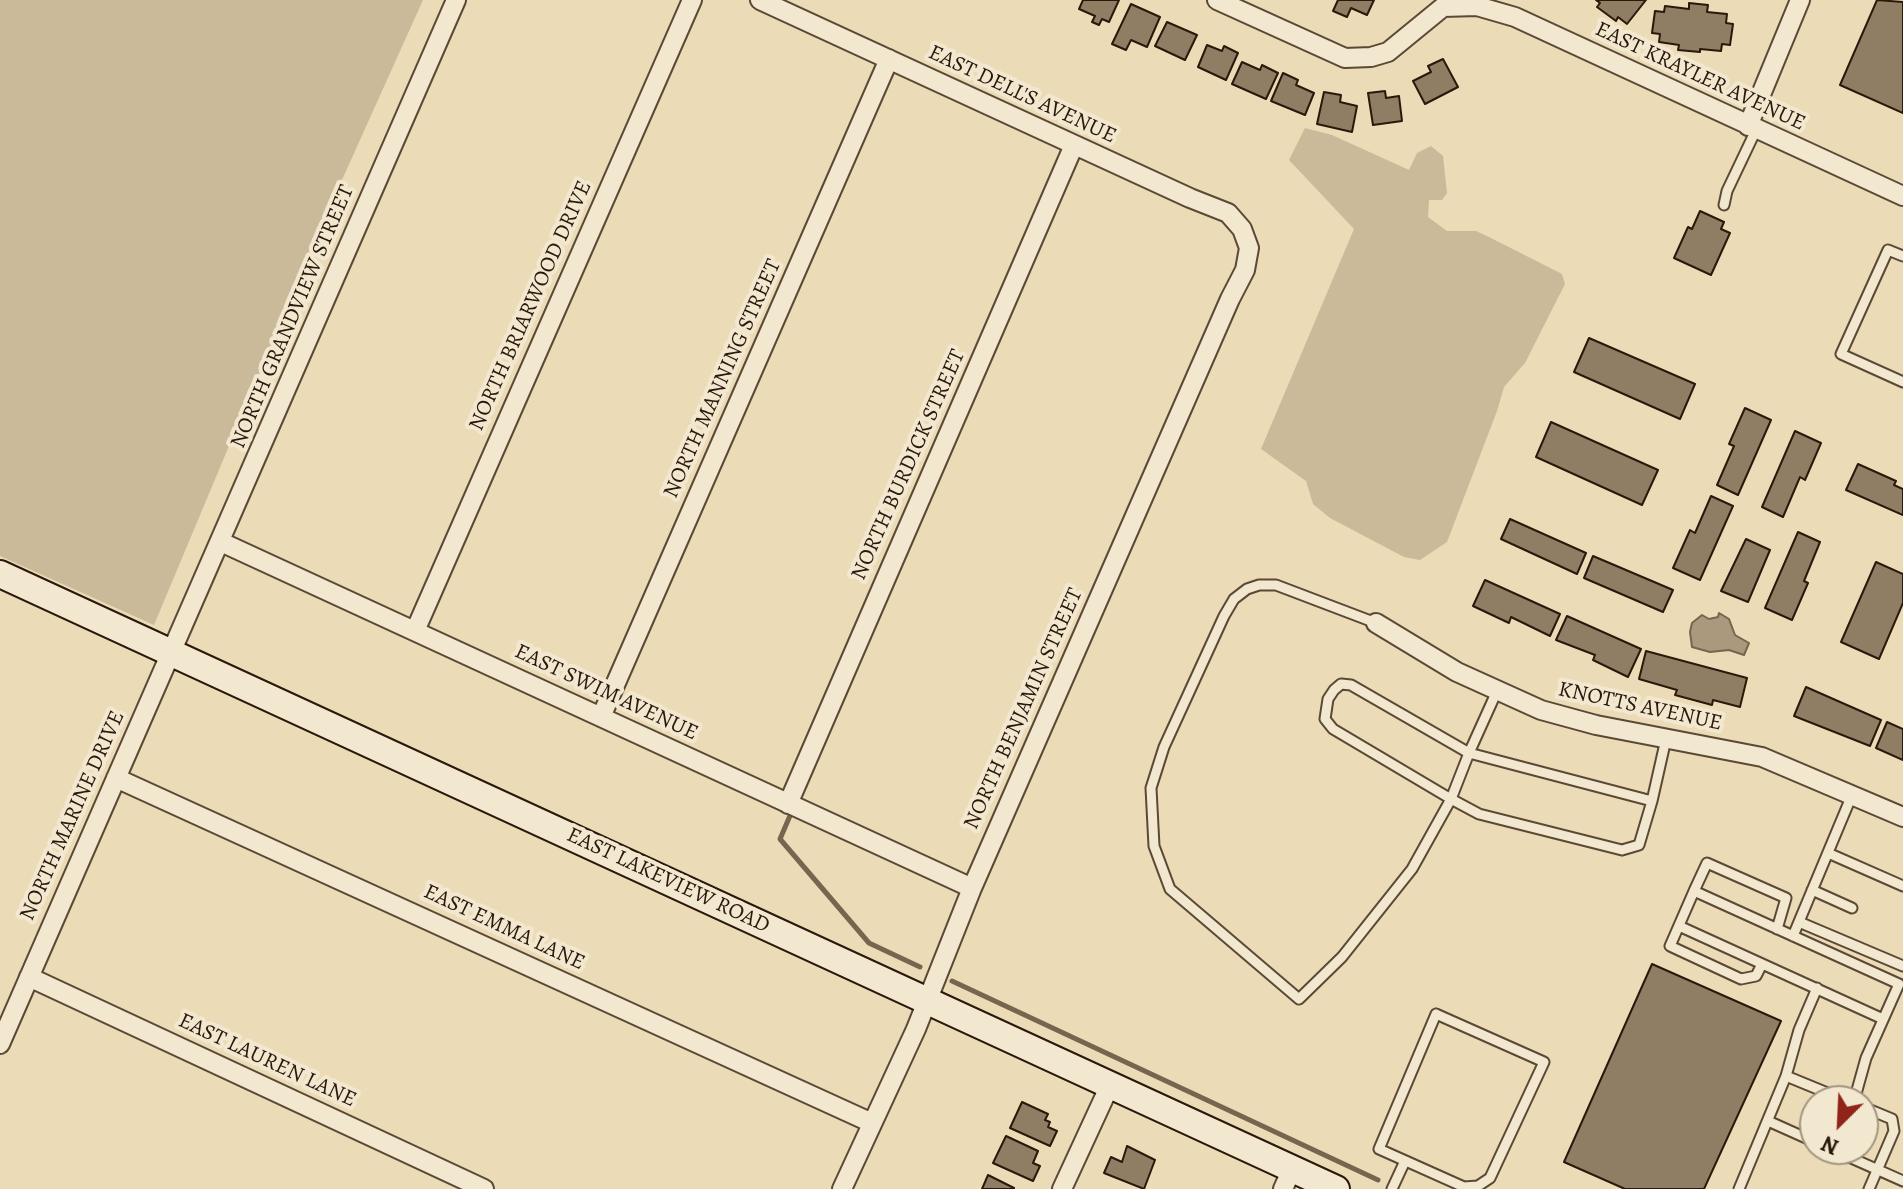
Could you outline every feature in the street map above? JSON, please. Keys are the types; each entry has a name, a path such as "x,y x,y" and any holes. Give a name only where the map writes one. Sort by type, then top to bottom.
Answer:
{"street":[{"name":"NORTH GRANDVIEW STREET","path":"171,652 456,0"},
{"name":"NORTH BRIARWOOD DRIVE","path":"415,631 692,0"},
{"name":"EAST DELL'S AVENUE","path":"760,0 1228,213 1242,229 1249,248"},
{"name":"EAST KRAYLER AVENUE","path":"1217,0 1345,58 1371,57 1388,52 1442,3 1477,6 1515,17 1903,196"},
{"path":"1752,128 1800,0"},
{"name":"NORTH MANNING STREET","path":"601,717 889,59"},
{"name":"NORTH BURDICK STREET","path":"788,804 1074,145"},
{"name":"NORTH BENJAMIN STREET","path":"842,1189 928,1001 972,888 1245,270 1249,248"},
{"name":"EAST SWIM AVENUE","path":"221,542 972,888"},
{"name":"EAST LAKEVIEW ROAD","path":"0,574 1110,1085 1288,1179 1336,1189"},
{"name":"KNOTTS AVENUE","path":"1376,623 1457,672 1541,710 1596,725 1762,757 1903,817"},
{"name":"NORTH MARINE DRIVE","path":"0,1044 171,652"},
{"name":"EAST EMMA LANE","path":"116,778 872,1123"},
{"name":"EAST LAUREN LANE","path":"29,977 484,1189"},
{"path":"1062,1189 1110,1085"}],"lane":[{"path":"1724,205 1752,128"},
{"path":"1903,256 1888,250 1841,354 1903,382"},
{"path":"1376,623 1276,585 1247,589 1234,599 1224,616 1164,747 1154,777 1151,814 1154,846 1170,889 1299,999 1342,957 1412,869 1451,799 1497,691"},
{"path":"1652,801 1469,753 1358,687 1341,684 1328,699 1325,719 1333,729 1479,814 1622,850 1639,845 1652,801 1666,739"},
{"path":"1793,936 1852,795"},
{"path":"1828,853 1903,886"},
{"path":"1762,964 1756,976 1741,979 1670,946 1707,863 1786,898 1777,929"},
{"path":"1812,890 1852,908"},
{"path":"1694,891 1899,984 1866,1058 1858,1085"},
{"path":"1799,922 1903,966"},
{"path":"1679,926 1883,1019"},
{"path":"1739,1189 1786,1076 1799,1030 1817,988"},
{"path":"1436,1014 1544,1062 1490,1178 1478,1186 1464,1187 1405,1161 1379,1149 1436,1014"},
{"path":"1786,1076 1808,1085"},
{"path":"1869,1189 1894,1131 1892,1119 1879,1114"},
{"path":"1768,1121 1799,1135"},
{"path":"1392,1189 1405,1161"},
{"path":"1866,1165 1903,1181"}],"shaded area":[{"path":"0,0 423,0 319,231 154,625 0,556"},
{"path":"1305,128 1332,135 1409,170 1417,153 1431,146 1443,156 1447,193 1442,200 1429,200 1428,217 1447,231 1476,231 1489,237 1562,274 1565,284 1525,363 1504,387 1447,542 1420,560 1404,557 1330,518 1313,504 1306,481 1261,449 1354,229 1289,160"},
{"path":"1719,613 1729,619 1735,635 1749,643 1744,655 1729,650 1710,652 1692,647 1692,623 1702,615 1709,619 1718,617"}],"building":[{"path":"1083,0 1119,0 1109,22 1102,19 1099,25 1092,22 1095,16 1079,9"},
{"path":"1338,0 1374,0 1367,15 1351,8 1347,17 1333,11"},
{"path":"1596,0 1646,0 1627,24 1618,17 1616,21 1597,7 1600,3"},
{"path":"1877,0 1903,2 1903,113 1840,85"},
{"path":"1689,3 1708,5 1707,12 1727,14 1726,23 1733,24 1730,45 1722,44 1721,51 1700,49 1700,52 1678,50 1679,45 1659,42 1660,34 1652,33 1655,11 1664,12 1665,6 1689,9"},
{"path":"1131,4 1160,17 1147,47 1131,40 1126,50 1112,44"},
{"path":"1167,22 1197,35 1185,60 1155,46"},
{"path":"1207,45 1222,51 1224,46 1238,53 1226,80 1198,67"},
{"path":"1443,59 1458,87 1425,104 1413,81 1431,72 1428,66"},
{"path":"1242,62 1260,70 1262,65 1278,73 1266,99 1232,84"},
{"path":"1283,73 1298,80 1296,85 1314,93 1305,115 1271,101"},
{"path":"1385,91 1386,98 1399,96 1402,121 1373,125 1368,93"},
{"path":"1324,92 1341,95 1340,102 1357,106 1352,132 1317,124"},
{"path":"1700,211 1724,222 1721,229 1730,233 1711,275 1674,258 1688,227 1692,229"},
{"path":"1589,338 1695,384 1680,419 1574,372"},
{"path":"1745,408 1771,420 1738,495 1717,485 1734,446 1729,444"},
{"path":"1551,422 1658,470 1642,505 1536,457"},
{"path":"1795,431 1821,443 1805,480 1800,477 1783,517 1762,507"},
{"path":"1858,464 1896,481 1894,485 1903,489 1903,515 1846,490"},
{"path":"1711,496 1733,506 1700,580 1673,568 1690,530 1695,533"},
{"path":"1510,519 1586,553 1577,574 1501,539"},
{"path":"1798,532 1820,542 1804,581 1808,583 1792,620 1765,608"},
{"path":"1746,539 1770,550 1748,602 1721,591"},
{"path":"1593,556 1673,590 1663,612 1584,578"},
{"path":"1876,562 1903,574 1903,603 1879,659 1841,642"},
{"path":"1485,580 1560,614 1550,636 1511,617 1509,623 1473,606"},
{"path":"1567,616 1641,649 1628,677 1593,660 1595,655 1556,640"},
{"path":"1646,651 1747,678 1740,707 1713,700 1712,705 1675,695 1677,690 1639,679"},
{"path":"1806,687 1881,720 1870,746 1794,716"},
{"path":"1887,722 1903,729 1903,760 1876,748"},
{"path":"1652,964 1781,1021 1704,1189 1625,1189 1564,1162"},
{"path":"1022,1102 1048,1114 1045,1120 1050,1122 1048,1127 1057,1131 1050,1146 1010,1128"},
{"path":"1006,1136 1038,1151 1033,1163 1040,1166 1033,1181 993,1163"},
{"path":"1127,1146 1155,1160 1144,1189 1104,1173 1111,1157 1122,1162"},
{"path":"988,1175 1014,1188 1014,1189 982,1189"}],"waterway":[{"path":"792,811 780,839 869,943 920,967"},
{"path":"952,981 1378,1180"}]}
